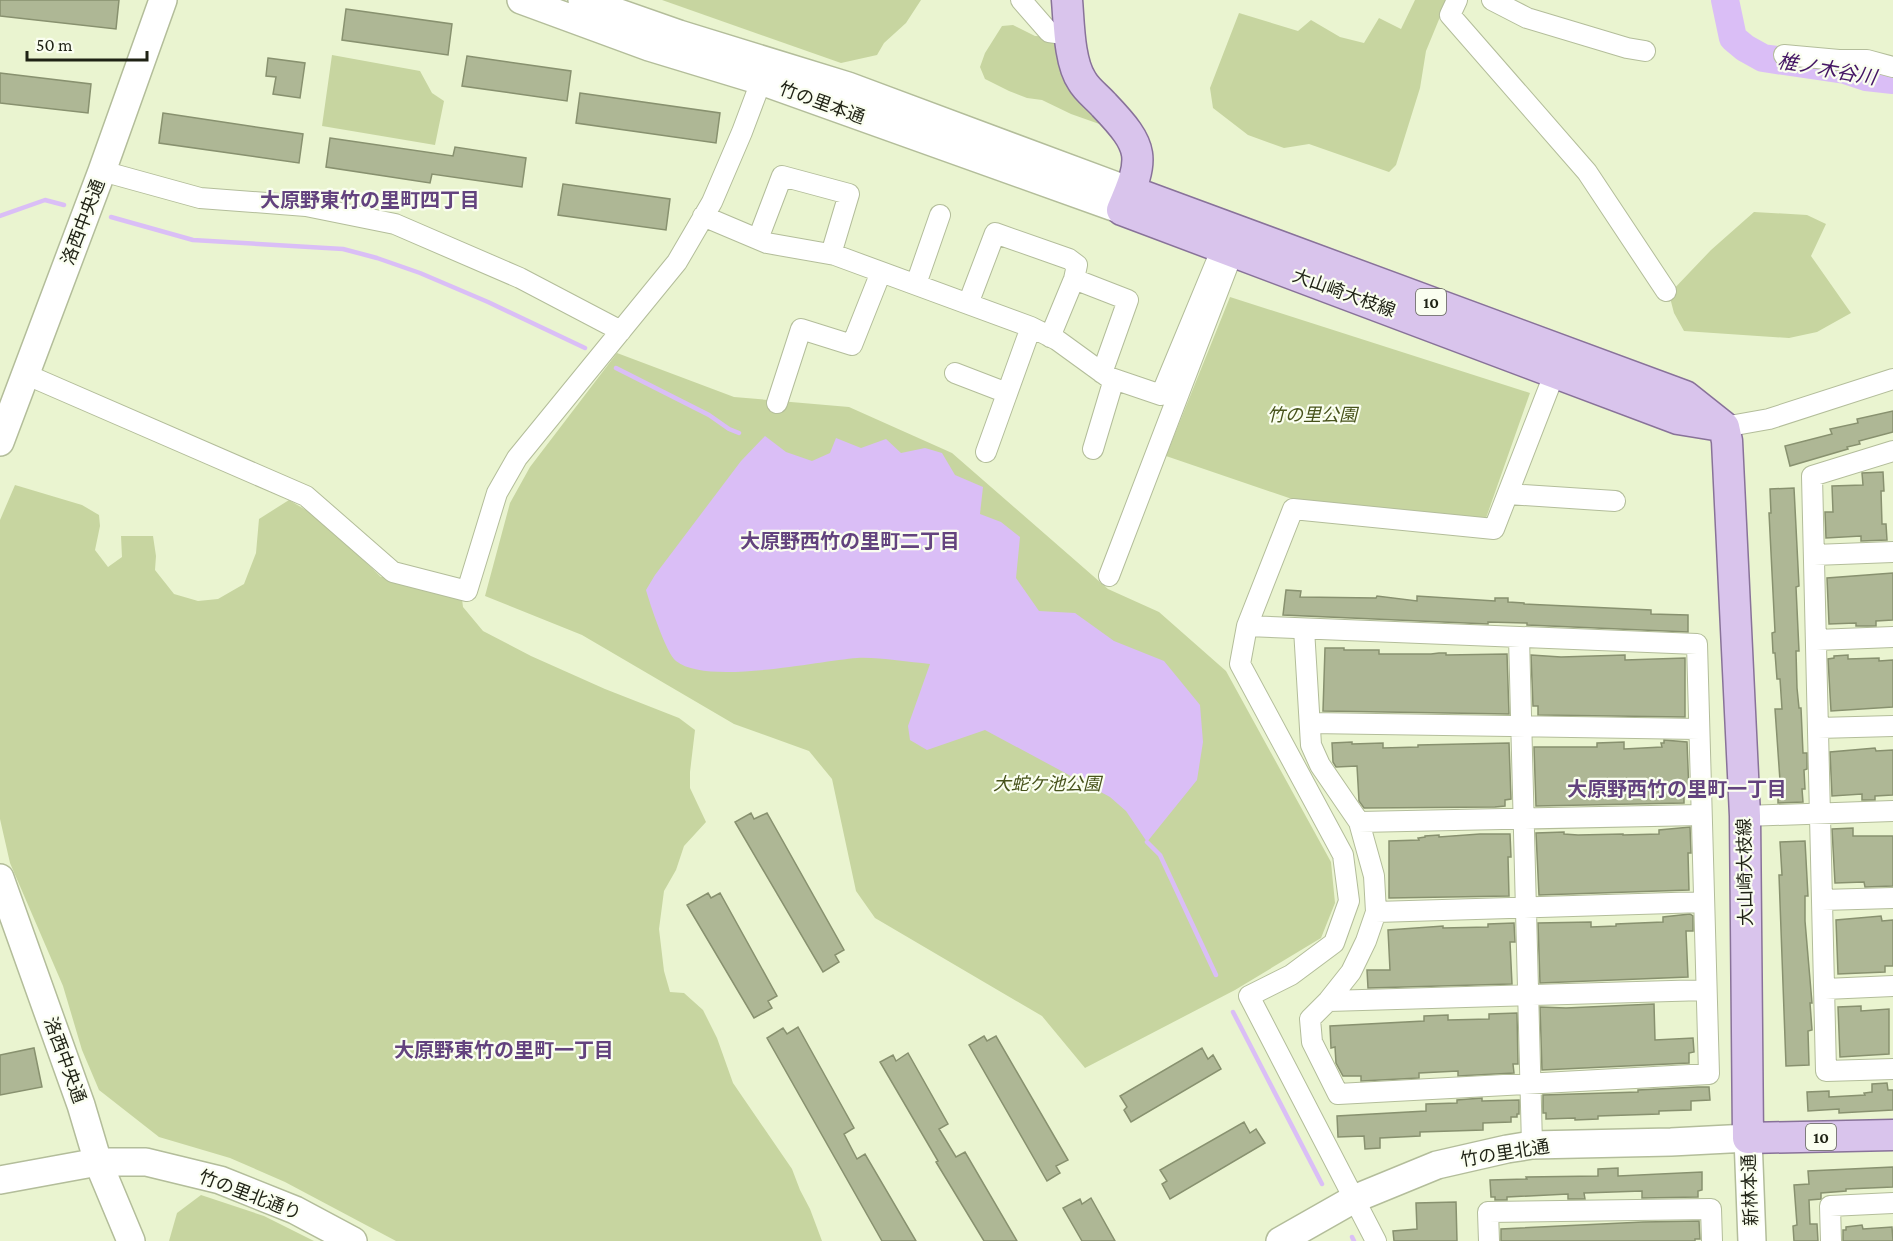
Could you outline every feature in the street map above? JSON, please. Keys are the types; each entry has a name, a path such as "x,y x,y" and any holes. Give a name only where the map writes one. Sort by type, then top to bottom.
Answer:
{"main road":[{"path":"1067,0 1074,64 1081,81 1124,126 1136,143 1138,164 1136,178 1126,201"},
{"name":"大山崎大枝線","path":"1126,201 1228,250 1677,419 1724,427"},
{"name":"大山崎大枝線","path":"1126,201 1685,396 1724,427 1727,441 1745,816 1748,1138"},
{"name":"10","path":"1748,1138 1893,1136"}],"street":[{"name":"洛西中央通","path":"0,442 102,171 163,0"},
{"name":"竹の里本通","path":"521,0 649,47 765,71"},
{"name":"竹の里本通","path":"582,0 679,34 765,71 1126,201"},
{"path":"1021,0 1049,32 1070,35"},
{"path":"1457,0 1450,15 1587,172 1666,291"},
{"path":"1497,1 1527,18 1644,51"},
{"path":"1784,55 1866,60 1893,67"},
{"path":"26,374 306,496 393,572 467,591 497,493 517,458 676,262 712,202 765,71"},
{"path":"102,171 200,198 306,206 395,224 520,278 621,331"},
{"path":"758,239 782,176 849,194 831,254"},
{"path":"916,284 940,215"},
{"path":"703,216 767,243 831,254 1031,327 1050,336 1108,376 1161,394 1228,250"},
{"path":"968,304 995,233 1069,259 1077,265 1074,279 1050,336"},
{"path":"1109,576 1228,250"},
{"path":"777,403 801,328 852,345 881,272"},
{"path":"1074,279 1128,300 1108,376 1093,449"},
{"path":"986,452 1031,327"},
{"path":"1376,1241 1249,996 1291,975 1334,943 1349,901 1343,855 1240,664 1247,626 1293,510 1494,529 1556,372"},
{"path":"954,374 1007,393"},
{"path":"1724,427 1769,418 1893,379"},
{"path":"1893,452 1812,476 1826,1071 1893,1069"},
{"path":"1508,494 1615,501"},
{"path":"1814,555 1893,552"},
{"path":"1247,626 1305,628 1697,644 1708,1074 1338,1094 1312,1041 1310,1019 1328,1002 1351,972 1366,941 1376,912 1374,876 1359,822 1320,765 1311,745 1305,628"},
{"path":"1519,637 1532,1145"},
{"path":"1816,640 1893,637"},
{"path":"1311,723 1699,729"},
{"path":"1818,728 1893,726"},
{"path":"1745,816 1893,811"},
{"path":"1359,822 1701,815"},
{"name":"洛西中央通","path":"0,878 81,1105 98,1162 131,1241"},
{"path":"1822,900 1893,898"},
{"path":"1376,912 1704,902"},
{"path":"1824,989 1893,986"},
{"path":"1328,1002 1706,990"},
{"name":"竹の里北通","path":"1280,1241 1354,1199 1437,1165 1532,1145 1748,1138"},
{"name":"新林本通","path":"1748,1138 1752,1241"},
{"name":"竹の里北通り","path":"0,1180 98,1162 146,1162 220,1180 296,1210 353,1241"},
{"path":"1831,1241 1830,1206 1893,1203"},
{"path":"1489,1241 1488,1212 1711,1209 1712,1241"}],"green space":[{"path":"662,0 921,0 906,23 884,43 877,55 841,63"},
{"path":"1415,0 1447,0 1426,51 1420,88 1396,165 1389,172 1309,144 1284,148 1248,135 1213,108 1210,88 1239,13 1298,31 1311,20 1340,37 1364,43 1379,18 1401,29"},
{"path":"1013,25 1035,36 1063,37 1105,126 1071,114 1042,100 1027,98 1009,91 985,79 980,67 985,53 1002,26"},
{"path":"332,55 420,71 432,93 444,101 435,145 322,126"},
{"path":"1754,212 1807,215 1826,224 1811,256 1851,313 1817,332 1789,338 1684,331 1674,313 1669,294 1711,250"},
{"name":"竹の里公園","path":"1230,297 1530,393 1486,518 1295,500 1166,456"},
{"name":"大蛇ケ池公園","path":"617,353 734,397 849,407 952,453 1108,589 1159,612 1226,671 1331,862 1335,903 1321,938 1235,990 1085,1068 1042,1016 875,918 856,891 832,779 809,751 734,724 582,635 485,596 510,503 530,467"},
{"path":"15,485 82,505 99,515 100,526 95,550 108,567 122,557 121,536 153,536 156,556 155,570 174,594 198,601 218,599 244,584 256,553 259,519 289,500 321,519 381,577 393,576 462,599 463,607 483,631 531,656 605,689 679,718 695,730 690,788 706,822 684,846 676,870 664,891 659,929 664,971 670,992 684,993 703,1010 717,1038 733,1083 792,1169 822,1241 396,1241 285,1182 230,1158 159,1137 99,1090 82,1050 63,986 10,863 0,819 0,520"},
{"path":"201,1195 264,1216 314,1241 169,1241 177,1213"}],"shaded area":[{"path":"765,436 786,452 812,461 830,453 836,438 861,448 886,439 901,453 925,448 942,453 955,475 983,487 980,514 1001,522 1020,537 1016,578 1039,611 1075,613 1114,641 1164,661 1200,705 1203,742 1197,780 1147,842 1126,811 1110,797 985,730 927,750 910,740 908,726 930,664 857,658 763,670 712,672 691,668 676,661 663,639 646,590 741,461"}],"building":[{"path":"0,0 119,0 116,29 0,16"},
{"path":"346,9 452,24 448,55 342,40"},
{"path":"467,56 571,71 567,101 462,86"},
{"path":"268,58 305,63 300,98 273,94 276,77 266,76"},
{"path":"0,73 91,84 88,113 0,103"},
{"path":"580,93 720,113 716,143 576,123"},
{"path":"163,113 303,134 299,163 159,143"},
{"path":"330,138 453,156 455,147 526,158 522,187 432,174 430,183 326,167"},
{"path":"563,184 670,199 666,230 558,215"},
{"path":"1893,411 1893,432 1859,441 1860,444 1847,447 1848,449 1790,466 1785,446 1832,434 1830,429 1858,423 1857,419"},
{"path":"1883,472 1882,524 1886,524 1887,540 1861,541 1861,536 1826,538 1825,512 1833,512 1832,486 1863,485 1862,473"},
{"path":"1794,488 1799,586 1796,587 1799,651 1796,651 1797,688 1799,708 1801,708 1803,753 1807,753 1807,769 1804,770 1803,802 1778,803 1778,795 1781,795 1775,709 1782,709 1780,679 1777,679 1775,653 1773,653 1772,633 1775,632 1769,513 1771,513 1770,489"},
{"path":"1893,573 1893,620 1876,621 1876,626 1856,626 1856,623 1829,624 1827,578"},
{"path":"1286,590 1301,591 1300,597 1376,598 1377,596 1417,601 1417,596 1495,601 1495,598 1508,598 1508,602 1524,604 1651,610 1651,614 1688,615 1688,632 1527,625 1527,623 1488,622 1488,624 1283,615"},
{"path":"1325,648 1379,650 1379,654 1507,654 1509,714 1323,711"},
{"path":"1531,655 1561,657 1625,655 1625,660 1685,658 1685,717 1538,715 1538,706 1533,706"},
{"path":"1848,655 1848,659 1893,660 1893,707 1831,711 1828,659"},
{"path":"1664,740 1687,742 1689,792 1684,792 1684,803 1536,806 1534,747 1597,747 1597,743 1624,742 1624,749 1662,747 1661,743 1664,743"},
{"path":"1352,742 1352,744 1383,743 1383,748 1509,743 1511,799 1505,800 1505,806 1495,807 1364,808 1359,801 1357,766 1336,767 1333,762 1332,743"},
{"path":"1875,748 1876,751 1893,750 1893,795 1875,796 1875,800 1862,800 1862,794 1832,796 1830,752"},
{"path":"751,813 754,819 767,813 844,950 835,955 839,962 823,972 735,822"},
{"path":"1690,827 1689,890 1539,895 1536,833 1659,834 1659,830"},
{"path":"1853,828 1853,836 1893,836 1893,886 1865,887 1864,882 1835,883 1832,829"},
{"path":"1510,834 1509,896 1389,898 1389,841 1419,840 1418,838 1425,836"},
{"path":"1805,841 1808,896 1805,896 1805,921 1812,1030 1808,1031 1809,1065 1786,1066 1779,875 1782,875 1780,842"},
{"path":"708,893 711,898 720,893 777,996 768,1001 772,1008 754,1018 687,905"},
{"path":"1690,914 1693,916 1693,931 1686,931 1688,977 1540,983 1538,923 1591,922 1591,927 1616,926 1616,924 1663,922 1663,917"},
{"path":"1881,916 1882,921 1893,920 1893,966 1885,966 1885,972 1838,974 1836,920"},
{"path":"1514,923 1515,942 1510,942 1512,984 1368,988 1367,970 1390,970 1388,930 1443,926 1443,928 1488,927 1488,924"},
{"path":"1654,1004 1655,1040 1693,1038 1694,1052 1689,1053 1689,1063 1542,1070 1540,1007"},
{"path":"1861,1006 1861,1011 1889,1009 1889,1054 1840,1057 1838,1007"},
{"path":"1517,1013 1518,1064 1513,1064 1514,1073 1458,1076 1458,1071 1419,1073 1419,1078 1361,1081 1361,1076 1343,1076 1336,1063 1335,1047 1331,1048 1330,1026 1424,1021 1424,1016 1448,1015 1448,1020 1489,1019 1489,1014"},
{"path":"798,1027 854,1128 844,1134 857,1159 865,1154 916,1241 882,1241 767,1038 783,1028 787,1034"},
{"path":"984,1036 987,1041 996,1036 1068,1160 1056,1166 1060,1173 1047,1181 969,1045"},
{"path":"34,1048 42,1087 0,1095 0,1055"},
{"path":"1202,1048 1208,1059 1213,1055 1221,1069 1131,1122 1124,1110 1127,1107 1120,1096"},
{"path":"908,1053 948,1124 939,1129 956,1157 965,1152 1017,1241 984,1241 936,1162 938,1161 880,1062 893,1055 896,1061"},
{"path":"1887,1083 1888,1090 1893,1090 1893,1110 1839,1113 1839,1109 1808,1111 1807,1092 1829,1091 1829,1097 1865,1095 1864,1093 1872,1092 1872,1084"},
{"path":"1709,1087 1710,1100 1691,1101 1691,1110 1659,1111 1659,1114 1598,1116 1598,1119 1575,1120 1575,1118 1546,1119 1546,1113 1543,1113 1543,1095 1638,1092 1638,1090"},
{"path":"1482,1098 1482,1101 1519,1100 1519,1114 1517,1117 1511,1117 1511,1122 1483,1123 1483,1130 1420,1132 1420,1136 1380,1138 1380,1148 1365,1149 1364,1136 1338,1137 1337,1116 1426,1111 1426,1104 1457,1103 1457,1100"},
{"path":"1244,1122 1250,1133 1256,1129 1265,1143 1170,1199 1162,1184 1167,1181 1160,1170"},
{"path":"1893,1167 1893,1187 1846,1189 1846,1191 1821,1193 1821,1199 1809,1200 1810,1224 1817,1224 1818,1241 1794,1241 1793,1226 1797,1225 1794,1185 1809,1184 1808,1171"},
{"path":"1618,1168 1618,1176 1702,1172 1702,1190 1698,1191 1698,1197 1642,1198 1642,1191 1584,1193 1585,1199 1568,1199 1568,1194 1507,1197 1507,1200 1495,1200 1495,1197 1491,1197 1490,1180 1598,1176 1598,1169"},
{"path":"1091,1198 1115,1241 1082,1241 1063,1208 1080,1199 1082,1204"},
{"path":"1456,1202 1457,1241 1394,1241 1393,1231 1417,1229 1416,1203"},
{"path":"1699,1221 1700,1239 1695,1239 1695,1241 1501,1241 1501,1229"},
{"path":"1862,1225 1863,1229 1892,1227 1893,1241 1843,1241 1843,1230 1846,1230 1846,1227"}],"waterway":[{"name":"椎ノ木谷川","path":"1725,0 1733,38 1763,58 1845,70 1866,77 1893,80"},
{"path":"0,216 45,200 64,205"},
{"path":"111,217 193,240 343,249 377,258 420,273 488,302 585,348"},
{"path":"616,368 709,415 739,433"},
{"path":"1147,842 1160,855 1216,975"},
{"path":"1233,1012 1322,1184"},
{"path":"1352,1237 1354,1241"}],"district":[{"name":"大原野東竹の里町四丁目","path":"370,200"},
{"name":"大原野西竹の里町二丁目","path":"850,541"},
{"name":"大原野西竹の里町一丁目","path":"1677,789"},
{"name":"大原野東竹の里町一丁目","path":"504,1050"}]}
